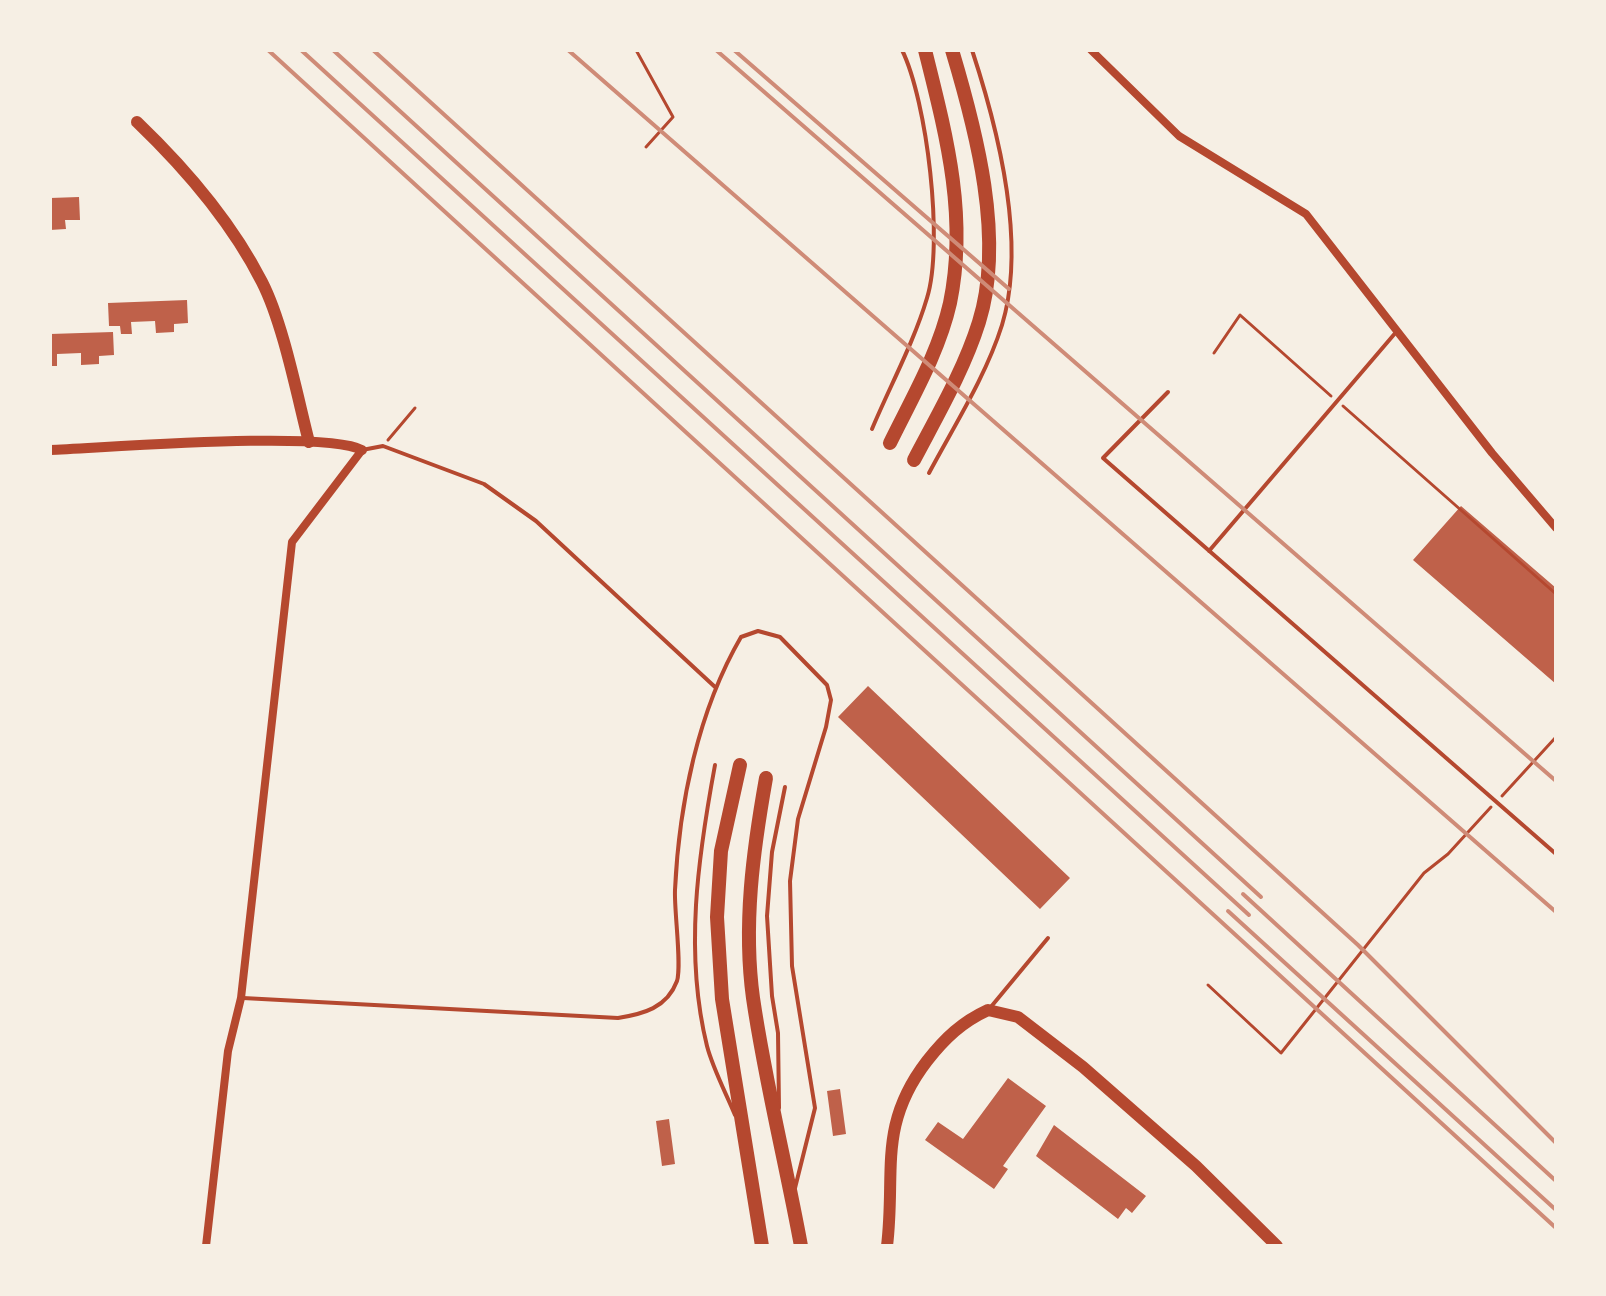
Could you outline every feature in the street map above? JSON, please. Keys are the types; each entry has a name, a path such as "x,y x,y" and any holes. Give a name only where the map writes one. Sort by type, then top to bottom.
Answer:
{"main road":[{"path":"890,443 929,363 950,304 958,241 955,183 925,50"},
{"path":"914,460 955,380 980,320 989,250 971,116 952,50"},
{"path":"137,122 173,155 218,212 262,283 309,442"},
{"path":"740,765 721,851 717,917 722,999 762,1246"},
{"path":"766,778 753,852 749,914 753,997 801,1246"},
{"path":"887,1246 894,1120 914,1078 938,1047 969,1019 988,1010 1018,1017 1083,1067 1196,1166 1277,1246"}],"street":[{"path":"1091,50 1179,136 1306,214 1492,453 1556,528"},
{"path":"50,450 309,442 353,445 362,450 292,542 241,998 228,1051 206,1246"}],"lane":[{"path":"872,429 928,297 935,245 928,162 902,50"},
{"path":"929,473 1002,325 1011,251 1004,179 992,110 972,50"},
{"path":"1209,551 1399,330"},
{"path":"1168,392 1103,458 1556,854"},
{"path":"362,450 383,446 484,484 536,521 715,687"},
{"path":"241,998 541,1016 618,1018 647,1013 667,998 677,980 675,889 683,809 715,687 741,637 758,631 780,637 827,685 831,700 798,819 790,881 792,966 815,1108 793,1197"},
{"path":"715,765 701,842 695,965 707,1047 746,1142"},
{"path":"780,1134 778,1033 767,916 772,852 785,787"},
{"path":"988,1010 1048,938"}],"path":[{"path":"636,50 673,117 646,147"},
{"path":"1214,353 1240,315 1556,594"},
{"path":"383,446 415,408"},
{"path":"1502,796 1556,737"},
{"path":"1208,985 1281,1053 1424,873 1448,854 1491,807"}],"building":[{"path":"79,197 80,220 65,220 66,229 50,230 50,198"},
{"path":"187,300 188,323 174,324 174,332 156,333 155,321 131,322 132,334 121,334 120,326 109,326 108,303"},
{"path":"113,332 114,355 99,356 99,364 81,365 81,353 57,354 57,366 50,366 50,334"},
{"path":"1461,506 1556,588 1556,684 1413,560"},
{"path":"868,686 1070,878 1040,909 838,717"},
{"path":"1008,1078 1046,1106 1003,1166 1008,1169 994,1189 925,1140 938,1122 963,1139"},
{"path":"840,1089 846,1134 833,1136 827,1091"},
{"path":"669,1119 675,1164 662,1166 656,1121"},
{"path":"1054,1125 1146,1196 1132,1213 1126,1208 1118,1219 1036,1156"}],"railway":[{"path":"268,50 1556,1228"},
{"path":"301,50 1249,915"},
{"path":"333,50 1261,897"},
{"path":"373,50 1358,945 1556,1143"},
{"path":"568,50 1556,912"},
{"path":"716,50 1556,781"},
{"path":"734,50 1009,289"},
{"path":"1243,894 1556,1181"},
{"path":"1228,911 1556,1210"}]}
